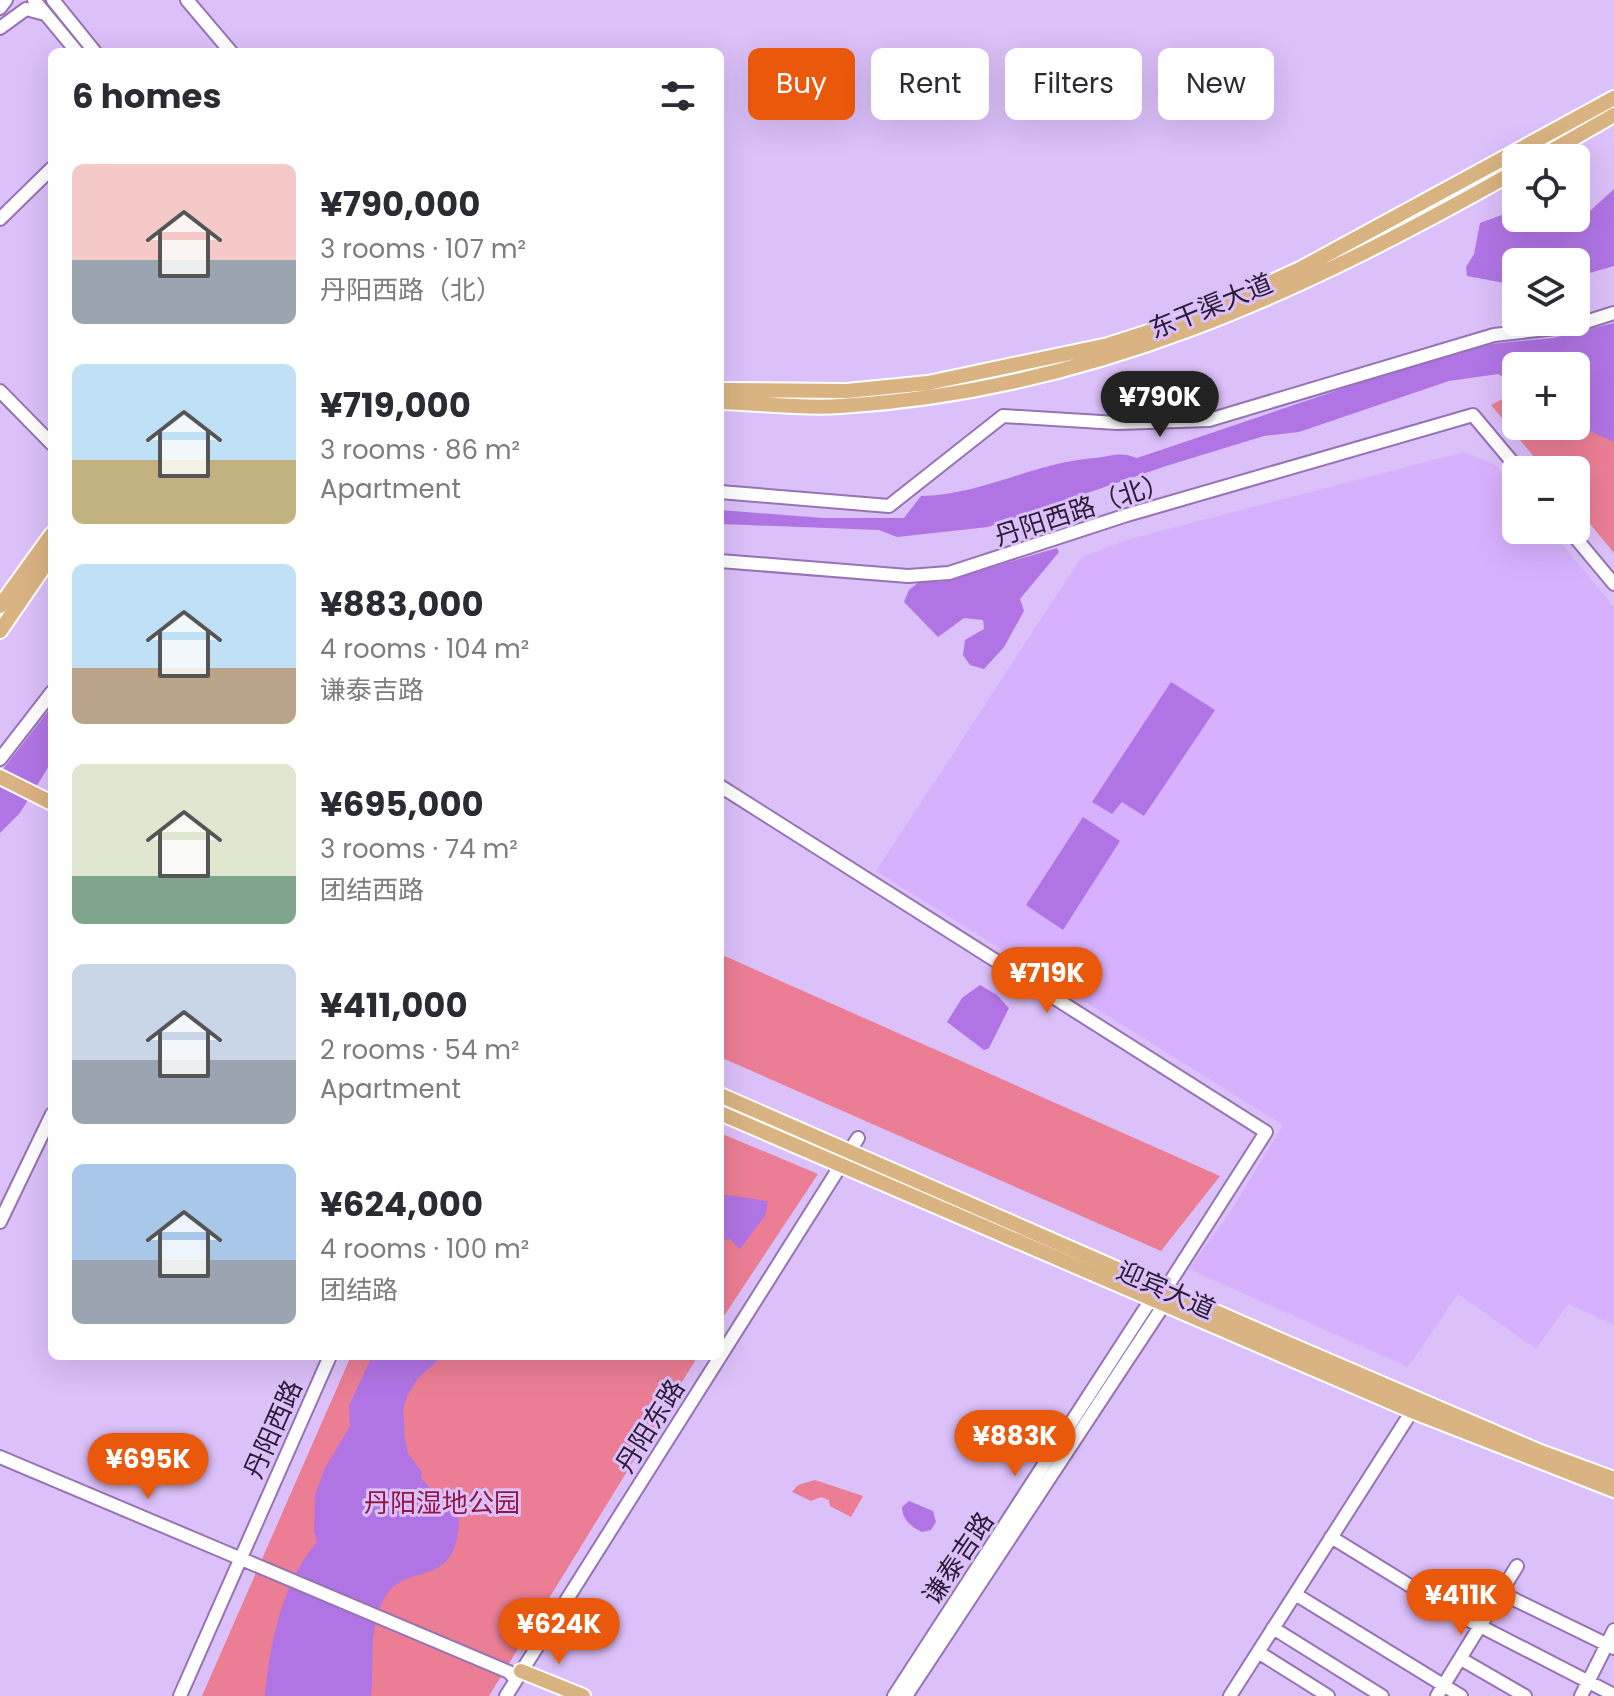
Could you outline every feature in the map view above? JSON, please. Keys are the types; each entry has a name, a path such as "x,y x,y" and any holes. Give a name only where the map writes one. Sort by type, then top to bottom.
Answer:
{"main road":[{"name":"东干渠大道","path":"724,390 847,391 928,383 1108,345 1195,317 1302,268 1614,98"},
{"path":"1563,144 1614,115"},
{"name":"东干渠大道","path":"724,402 839,407 915,398 1038,376 1146,348 1254,306 1354,259 1502,179"},
{"path":"0,606 48,540"},
{"path":"0,631 48,561"},
{"path":"0,777 44,802"},
{"path":"0,788 44,802"},
{"name":"迎宾大道","path":"724,1097 845,1158 1412,1411 1614,1490"},
{"name":"迎宾大道","path":"724,1114 845,1158"},
{"name":"迎宾大道","path":"1161,1297 1614,1479"},
{"path":"516,1674 557,1696"},
{"path":"516,1674 583,1696"}],"street":[{"path":"0,8 6,0"},
{"path":"34,0 74,48"},
{"path":"53,0 92,48"},
{"path":"187,0 228,48"},
{"path":"0,28 26,9 46,15"},
{"path":"0,219 48,172"},
{"path":"724,492 889,506 1003,416 1117,423 1209,420 1494,335 1573,326 1614,313"},
{"path":"0,391 48,440"},
{"name":"丹阳西路（北）","path":"724,561 908,576 949,573 1127,515 1473,415 1507,456"},
{"path":"1581,544 1614,584"},
{"path":"0,759 48,697"},
{"path":"724,789 1266,1132 1161,1297"},
{"path":"0,1222 48,1122"},
{"name":"丹阳东路","path":"724,1348 858,1138"},
{"name":"谦泰吉路","path":"894,1696 1161,1297"},
{"name":"谦泰吉路","path":"906,1696 1161,1297"},
{"name":"丹阳西路","path":"180,1696 237,1560 328,1360"},
{"name":"丹阳东路","path":"506,1696 516,1674 716,1360"},
{"path":"1230,1696 1412,1411"},
{"path":"0,1457 388,1624 516,1674"},
{"path":"1331,1537 1480,1627 1614,1695"},
{"path":"1440,1691 1517,1566"},
{"path":"1501,1593 1610,1646"},
{"path":"1295,1594 1440,1691 1461,1696"},
{"path":"1273,1628 1382,1696"},
{"path":"1581,1696 1610,1646 1614,1630"},
{"path":"1258,1652 1328,1696"},
{"path":"1461,1659 1525,1696"}],"shaded area":[{"path":"1614,189 1614,266 1590,273 1590,248 1502,248 1502,283 1467,276 1466,267 1474,254 1480,223 1502,215 1502,232 1590,232 1590,211"},
{"path":"1614,323 1614,442 1590,431 1590,352 1502,352 1502,376 1498,374 1449,381 1299,432 1264,436 1166,466 988,527 897,537 879,530 724,524 724,510 824,518 904,518 921,496 965,490 1073,461 1121,454 1137,458 1439,356 1491,344 1590,336 1590,329"},
{"path":"1464,452 1496,465 1502,472 1502,544 1562,544 1614,607 1614,1325 1568,1304 1536,1349 1458,1294 1408,1367 1189,1269 1231,1211 1283,1125 876,871 1081,558 1126,540"},
{"path":"1057,548 1059,552 1020,599 1024,611 1004,647 984,669 970,665 963,655 965,640 984,629 983,620 964,618 938,637 904,602 909,590 919,582 941,582"},
{"path":"1171,682 1215,710 1144,816 1122,802 1112,814 1092,802"},
{"path":"48,711 48,768 20,813 0,833 0,773"},
{"path":"1083,817 1120,841 1063,930 1026,905"},
{"path":"980,985 997,995 1009,1008 989,1048 984,1050 947,1022 962,998"},
{"path":"724,1195 768,1201 765,1216 740,1249 730,1239 724,1240"},
{"path":"370,1360 438,1360 419,1377 408,1394 403,1409 405,1439 408,1454 422,1472 421,1478 459,1519 456,1542 450,1557 441,1566 406,1579 394,1586 385,1597 374,1634 371,1696 265,1696 280,1614 295,1575 317,1542 314,1532 315,1495 324,1470 350,1426 349,1406"},
{"path":"909,1501 933,1511 936,1522 931,1530 922,1532 906,1519 902,1507"}],"green space":[{"path":"1614,339 1614,553 1590,524 1590,456 1533,456 1520,440 1590,440 1590,356"},
{"path":"1502,399 1502,418 1491,405"},
{"path":"724,956 1220,1176 1161,1251 724,1059"},
{"path":"724,1135 818,1174 724,1316"},
{"name":"丹阳湿地公园","path":"349,1360 696,1360 489,1696 202,1696"},
{"path":"815,1480 863,1496 851,1517 830,1506 829,1500 821,1497 811,1501 792,1492 798,1485"}]}
